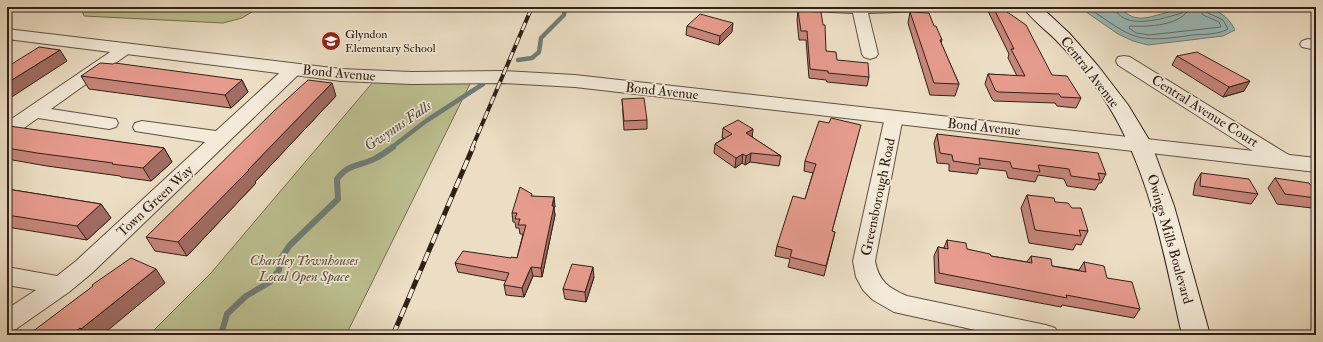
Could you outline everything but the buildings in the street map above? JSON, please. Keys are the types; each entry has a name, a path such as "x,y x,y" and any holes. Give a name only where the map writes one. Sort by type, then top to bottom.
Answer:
{"street":[{"path":"810,7 860,9 927,7"},
{"name":"Central Avenue","path":"1031,7 1057,30 1090,68 1111,95 1141,145"},
{"path":"860,9 870,54"},
{"name":"Bond Avenue","path":"7,34 341,74 411,78 503,77 559,80 1316,165"},
{"path":"7,131 125,49"},
{"name":"Central Avenue Court","path":"1124,61 1285,162"},
{"name":"Town Green Way","path":"7,322 61,286 107,246 294,69"},
{"path":"35,112 109,123"},
{"name":"Greensborough Road","path":"894,117 864,261 865,273 871,284 886,297 903,305 1046,335"},
{"path":"142,127 222,138"},
{"name":"Owings Mills Boulevard","path":"1141,145 1160,199 1196,335"},
{"path":"7,276 61,286"}],"green space":[{"path":"89,7 260,7 242,18 223,23 84,16 82,10"},
{"name":"Chartley Townhouses Local Open Space","path":"373,82 471,82 346,335 149,335 211,273"}],"water":[{"path":"1112,6 1119,8 1131,16 1141,18 1185,9 1204,8 1214,10 1222,14 1235,30 1223,36 1148,45 1133,41 1118,34 1079,7"}],"waterway":[{"name":"Gwynns Falls","path":"518,60 532,58 539,52 541,38 564,15 565,7"},
{"name":"Gwynns Falls","path":"391,148 426,121 483,84"},
{"name":"Gwynns Falls","path":"221,335 227,314 246,296 270,282 279,270 281,258 290,245 338,199 337,179 351,167 370,161 393,147"}],"railway":[{"path":"472,148 532,7"},
{"path":"393,335 473,147"}],"place":[{"name":"Glyndon Elementary School","path":"331,41"}]}
